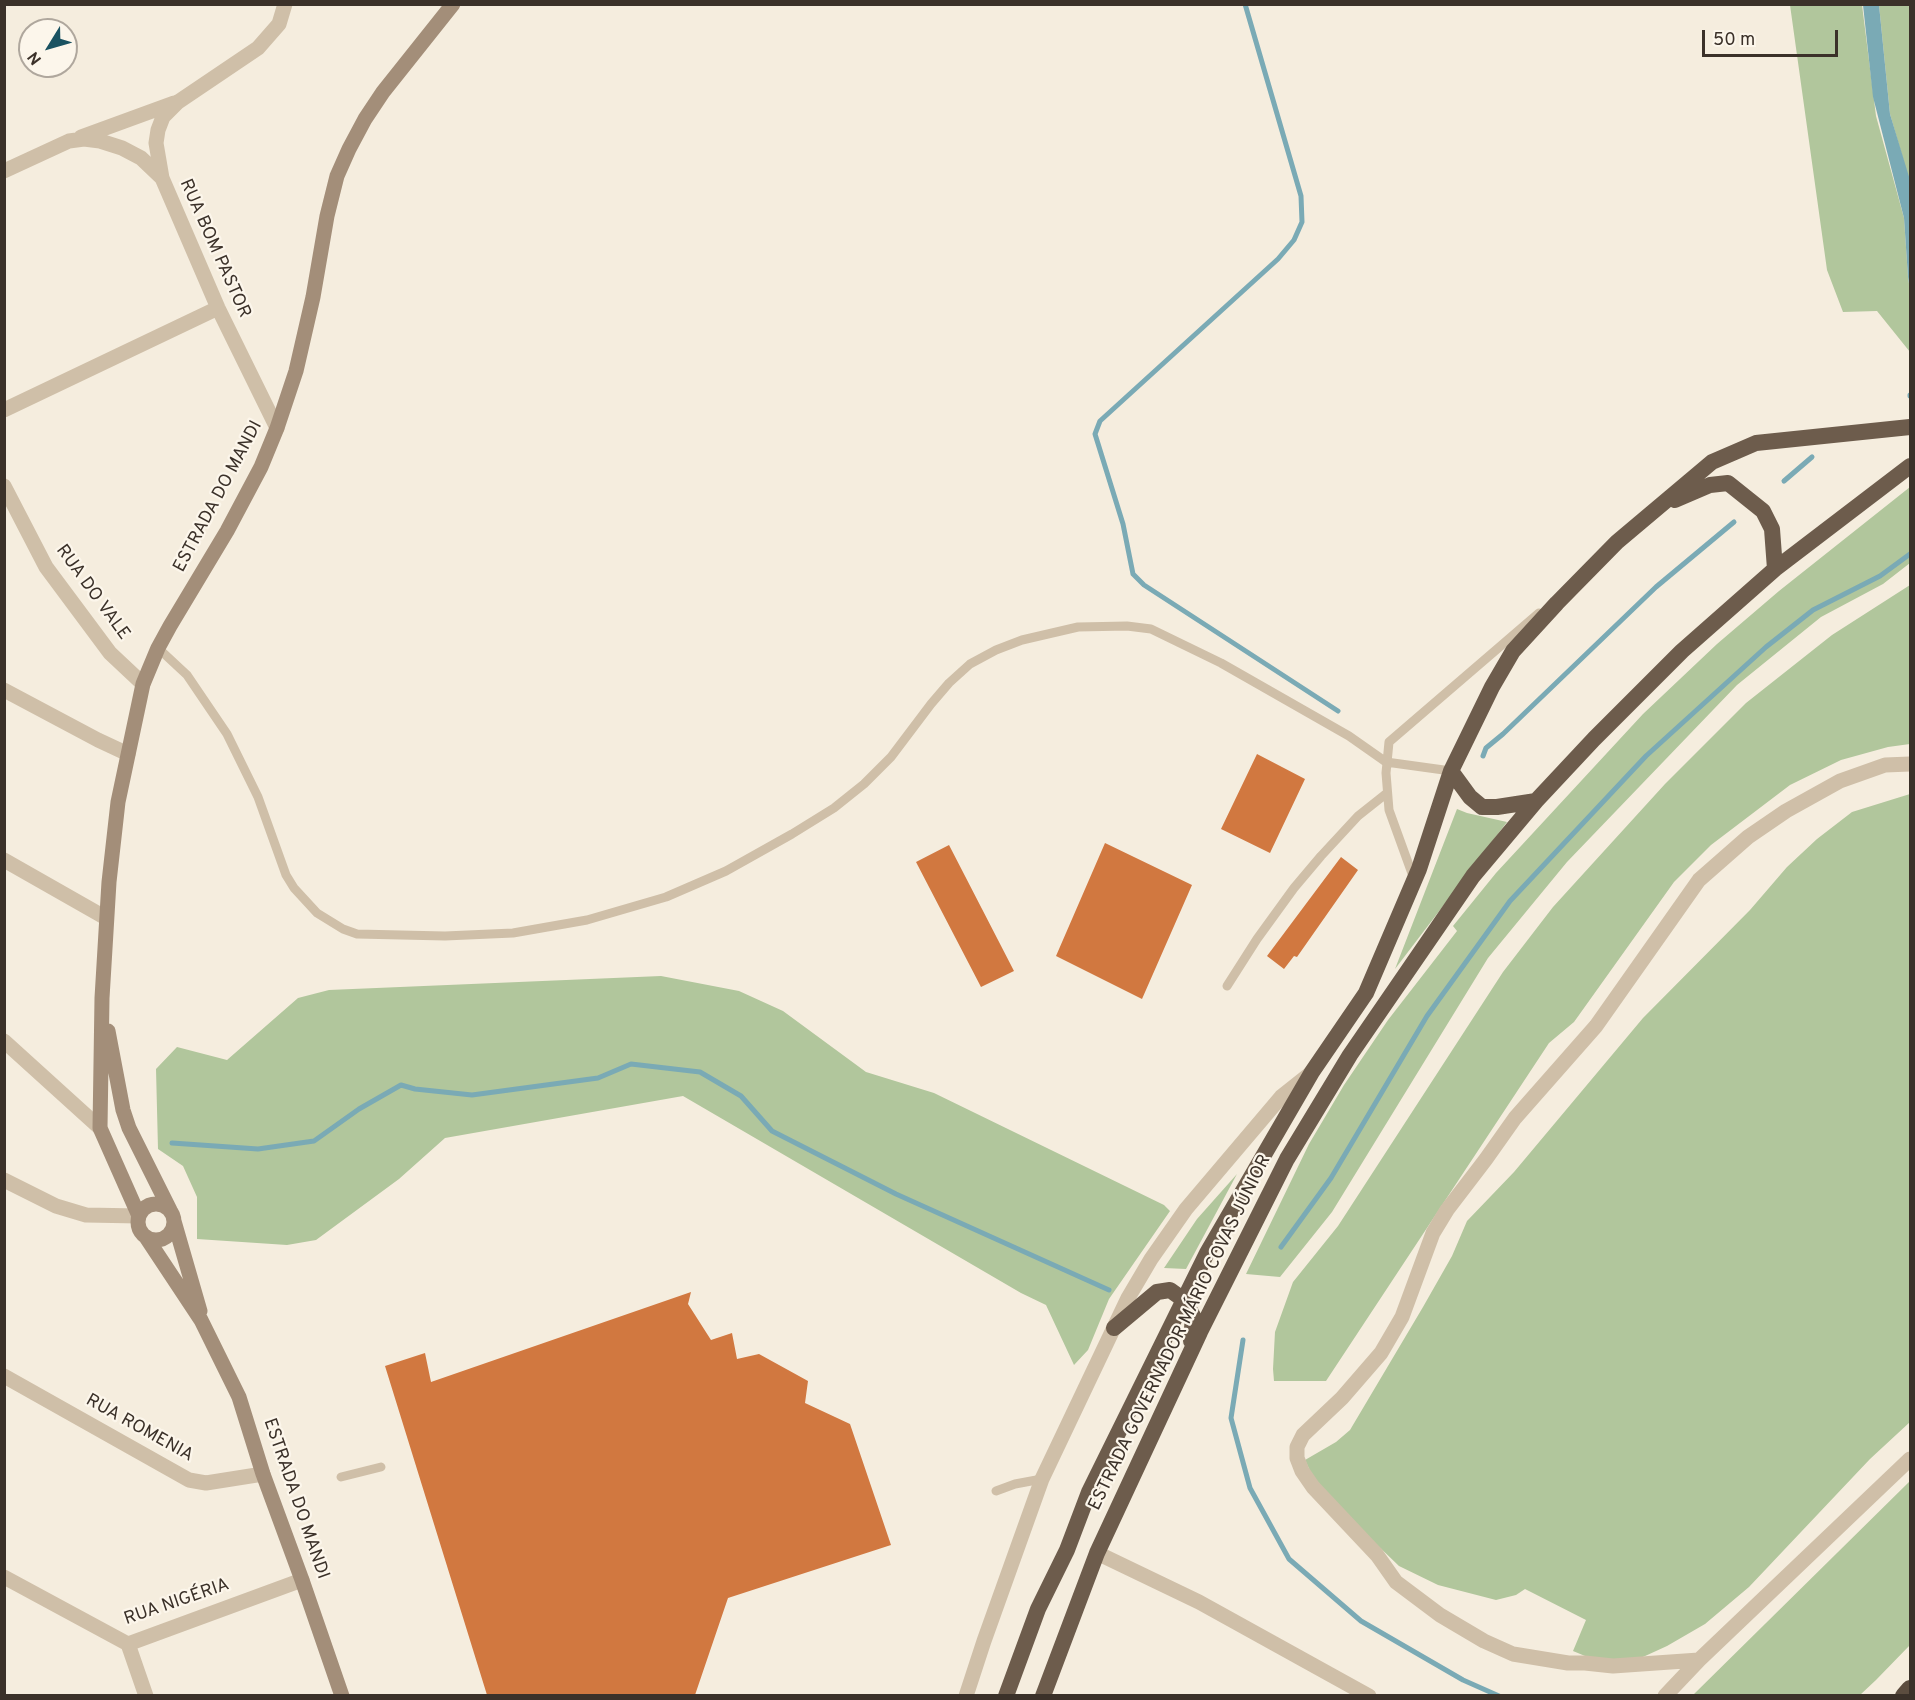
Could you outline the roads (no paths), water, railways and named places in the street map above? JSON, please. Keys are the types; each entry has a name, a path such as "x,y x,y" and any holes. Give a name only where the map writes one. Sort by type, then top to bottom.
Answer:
{"highway":[{"name":"ESTRADA GOVERNADOR MÁRIO COVAS JÚNIOR","path":"1006,1695 1038,1609 1067,1550 1089,1492 1207,1253 1312,1072 1366,993 1414,879 1451,771 1492,687 1513,651 1617,542 1712,462 1756,443 1911,427"},
{"name":"ESTRADA GOVERNADOR MÁRIO COVAS JÚNIOR","path":"1044,1695 1097,1553 1189,1357 1287,1159 1350,1055 1473,876 1536,801 1667,666 1774,569 1911,466"},
{"path":"1660,507 1710,486 1728,483 1763,511 1768,520 1772,528 1774,569"},
{"path":"1451,771 1470,797 1482,807 1536,801"},
{"path":"1114,1328 1157,1292 1170,1290 1184,1300 1193,1316 1189,1357"},
{"path":"1904,1695 1911,1689"}],"main road":[{"name":"ESTRADA DO MANDI","path":"139,1216 100,1128 106,918 118,802 143,684 158,648 227,531 261,467 278,428 296,371 337,176 365,119 383,92 453,4"},
{"name":"ESTRADA DO MANDI","path":"102,998 123,1110 139,1149 172,1215 201,1312 201,1320"},
{"path":"153,1204 165,1206 172,1215 171,1232 163,1239 146,1237 138,1228 142,1210 153,1204"},
{"name":"ESTRADA DO MANDI","path":"146,1237 201,1320 238,1397 342,1695"}],"street":[{"path":"162,178 156,143 158,130 164,117 178,102 258,48 279,24 284,14 285,4"},
{"path":"69,141 178,102"},
{"name":"RUA BOM PASTOR","path":"4,171 69,141 84,139 122,148 141,158 162,178 218,308 278,428"},
{"path":"4,410 218,308"},
{"name":"RUA DO VALE","path":"4,486 46,567 110,653 143,684"},
{"path":"4,690 128,754"},
{"path":"1699,1660 1613,1666 1568,1663 1514,1654 1484,1641 1440,1615 1396,1582 1377,1555 1313,1487 1302,1471 1297,1458 1297,1447 1303,1435 1342,1398 1381,1353 1402,1317 1433,1233 1447,1210 1515,1118 1596,1026 1699,880 1748,837 1786,811 1840,781 1885,765 1911,764"},
{"path":"4,860 106,918"},
{"path":"4,1041 100,1128"},
{"path":"966,1695 1042,1479 1128,1298 1151,1259 1186,1209 1281,1097 1312,1072"},
{"path":"4,1179 56,1206 86,1215 139,1216"},
{"name":"RUA ROMENIA","path":"4,1377 189,1480 206,1483 263,1474"},
{"path":"1665,1695 1911,1459"},
{"path":"1097,1553 1199,1602 1369,1695"},
{"name":"RUA NIGÉRIA","path":"4,1577 128,1644 302,1580"},
{"path":"128,1644 146,1695"}],"lane":[{"path":"1414,879 1389,810 1386,762 1389,742 1597,562"},
{"path":"158,648 187,675 227,734 258,797 286,875 294,888 317,913 343,929 357,934 445,936 513,933 587,920 666,897 726,871 834,808 864,784 891,757 931,704 970,664 996,650 1022,640 1078,627 1126,626 1150,629 1221,663 1329,725 1386,762 1451,771"},
{"path":"1227,986 1294,888 1358,816 1388,793"},
{"path":"341,1477 381,1467"},
{"path":"996,1491 1015,1484 1042,1479"}],"water":[{"path":"1863,5 1879,5 1890,114 1910,180 1910,290 1904,218 1873,97"}],"waterway":[{"path":"1245,4 1301,196 1302,222 1294,240 1278,259 1100,421 1095,434 1123,524 1133,574 1144,585 1338,711"},
{"path":"1784,481 1812,457"},
{"path":"1483,756 1486,748 1656,587 1734,522"},
{"path":"1281,1247 1331,1178 1427,1016 1510,901 1646,756 1766,647 1813,610 1880,576 1910,554"},
{"path":"172,1143 258,1149 314,1141 359,1109 401,1085 415,1089 472,1095 598,1078 631,1064 700,1072 741,1096 772,1131 896,1194 1109,1290"},
{"path":"1243,1340 1231,1418 1250,1488 1289,1559 1361,1621 1463,1680 1499,1696"}]}
